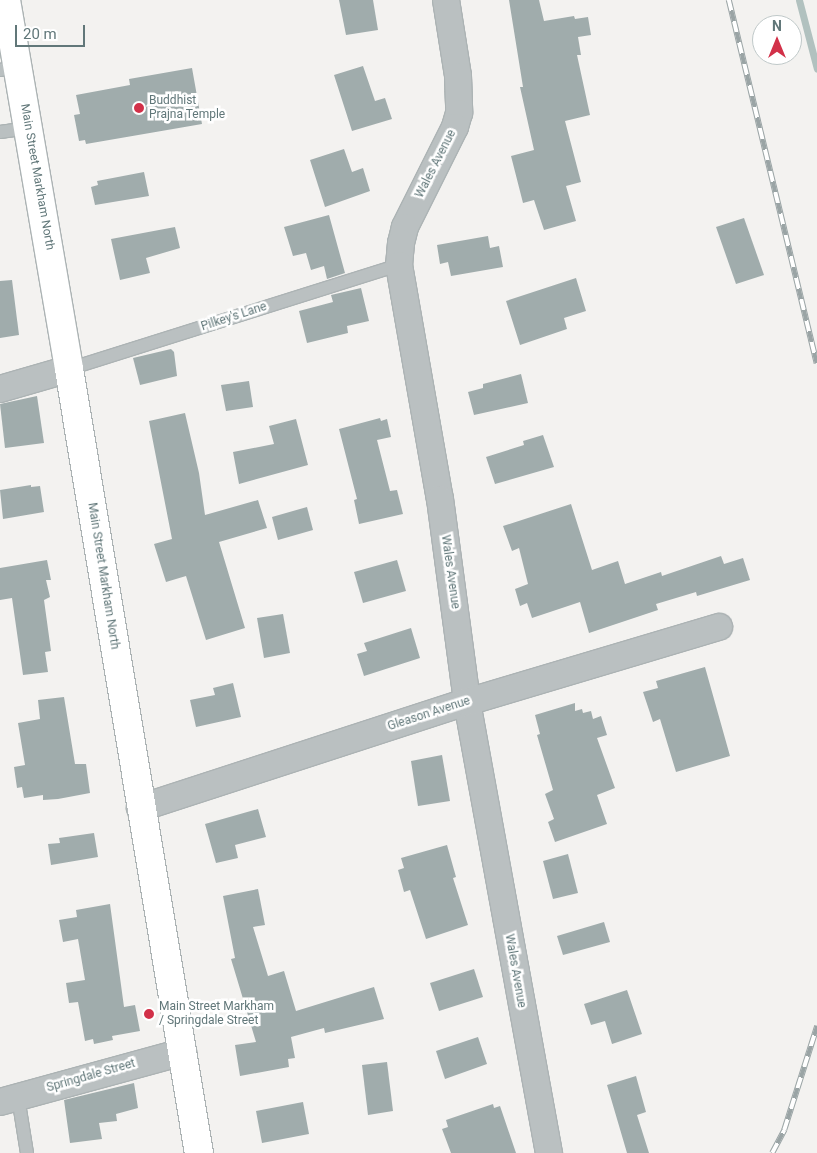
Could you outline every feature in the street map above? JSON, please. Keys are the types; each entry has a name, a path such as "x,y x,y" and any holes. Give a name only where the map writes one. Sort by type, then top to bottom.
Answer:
{"main road":[{"name":"Main Street Markham North","path":"6,0 9,69 29,128 70,369 140,808 199,1153"}],"street":[{"name":"Wales Avenue","path":"446,0 458,76 459,113 455,127 406,227 401,243 399,264 440,499 467,702 549,1153"},
{"path":"0,389 70,369"},
{"name":"Gleason Avenue","path":"140,808 467,702 719,626"},
{"name":"Springdale Street","path":"9,1099 183,1052"}],"lane":[{"path":"0,132 29,128"},
{"name":"Pilkey's Lane","path":"70,369 399,264"},
{"path":"9,1099 27,1153"}],"building":[{"path":"339,0 373,0 378,30 346,35"},
{"path":"509,0 539,0 544,21 574,16 575,19 588,17 591,35 578,37 581,55 577,55 590,115 565,121 581,182 566,186 576,221 544,230 534,200 523,203 511,156 534,150 520,87 523,87"},
{"path":"363,66 375,101 385,98 392,119 352,131 334,75"},
{"name":"Buddhist Prajna Temple","path":"192,68 202,124 86,144 85,140 79,141 74,115 80,114 76,95 130,85 129,79"},
{"path":"344,149 352,172 363,168 370,191 325,207 310,160"},
{"path":"144,172 149,196 95,205 91,187 98,185 97,181"},
{"path":"329,215 345,273 327,279 324,266 311,270 306,253 293,256 284,227"},
{"path":"744,218 764,275 736,284 716,227"},
{"path":"175,227 180,248 146,258 150,273 120,280 111,239"},
{"path":"488,236 490,248 499,246 503,267 451,276 448,262 440,264 437,245"},
{"path":"576,278 586,311 564,318 567,329 520,345 506,301"},
{"path":"12,280 19,335 0,338 0,281"},
{"path":"361,288 369,321 347,326 348,333 307,343 299,311 333,302 331,295"},
{"path":"171,349 174,352 177,376 140,385 133,358"},
{"path":"521,374 528,403 474,415 468,392 483,388 483,384"},
{"path":"249,381 253,407 226,411 221,385"},
{"path":"37,396 44,443 5,448 0,404"},
{"path":"185,413 199,473 205,515 258,500 267,528 219,542 245,628 206,640 186,576 166,582 154,544 172,539 149,421"},
{"path":"380,418 381,421 387,419 391,437 377,440 390,491 397,490 403,514 359,524 354,500 357,499 339,429"},
{"path":"296,419 308,465 239,484 233,452 274,444 269,426"},
{"path":"543,435 554,467 495,484 486,457 524,445 523,441"},
{"path":"31,485 31,487 40,486 44,512 3,519 0,490"},
{"path":"571,504 592,570 618,561 625,584 661,572 662,576 721,556 724,564 743,558 750,580 697,596 696,592 656,604 658,610 589,633 580,602 532,618 527,603 520,606 515,589 528,584 519,548 512,551 503,526"},
{"path":"307,507 313,530 278,540 272,517"},
{"path":"47,560 51,580 46,580 50,597 44,600 51,651 45,652 48,672 23,675 12,598 0,600 0,568"},
{"path":"397,560 406,591 363,603 354,572"},
{"path":"283,614 290,653 264,658 257,618"},
{"path":"411,628 420,658 364,676 357,654 367,651 364,643"},
{"path":"705,667 730,756 676,772 660,719 653,722 643,692 658,688 656,681"},
{"path":"233,683 241,717 196,727 190,700 215,695 213,688"},
{"path":"64,697 75,764 86,764 90,793 58,799 43,800 43,795 24,798 22,787 17,788 14,767 25,765 18,723 40,719 38,700"},
{"path":"575,703 575,711 582,709 583,713 591,711 593,719 601,716 607,735 597,738 615,788 597,795 607,824 555,842 548,822 554,819 545,794 553,790 537,735 540,734 535,715"},
{"path":"442,755 450,801 418,806 411,761"},
{"path":"258,809 266,837 235,845 238,858 216,863 205,824"},
{"path":"94,833 98,857 51,865 48,844 60,843 59,838"},
{"path":"447,845 456,877 453,878 468,925 426,939 410,890 404,892 398,870 404,868 401,858"},
{"path":"568,854 578,893 553,899 543,861"},
{"path":"258,889 265,925 253,927 268,976 284,971 296,1011 374,987 384,1019 325,1033 324,1028 291,1037 295,1058 288,1059 289,1067 240,1076 235,1045 256,1042 231,959 235,958 223,896"},
{"path":"110,904 124,1007 135,1005 140,1031 112,1036 113,1040 94,1044 93,1039 85,1041 78,1002 69,1003 66,983 85,980 78,939 63,942 59,920 77,917 76,910"},
{"path":"604,922 610,942 563,955 557,936"},
{"path":"474,969 483,997 439,1011 430,983"},
{"path":"627,990 642,1034 612,1044 605,1021 591,1025 584,1004"},
{"path":"478,1037 487,1064 445,1079 436,1051"},
{"path":"387,1062 393,1111 368,1115 362,1065"},
{"path":"636,1076 646,1112 637,1115 649,1153 627,1153 607,1085"},
{"path":"134,1083 138,1108 116,1114 117,1121 99,1123 102,1139 70,1143 64,1100"},
{"path":"303,1102 309,1134 262,1143 256,1111"},
{"path":"493,1104 494,1108 500,1106 516,1153 451,1153 442,1129 448,1127 446,1120"}],"waterway":[{"path":"799,0 817,69"}],"railway":[{"path":"729,0 817,363"},
{"path":"772,1153 784,1130 817,1026"}],"place":[{"name":"Buddhist Prajna Temple","path":"139,108"},
{"name":"Main Street Markham / Springdale Street","path":"149,1014"}]}
